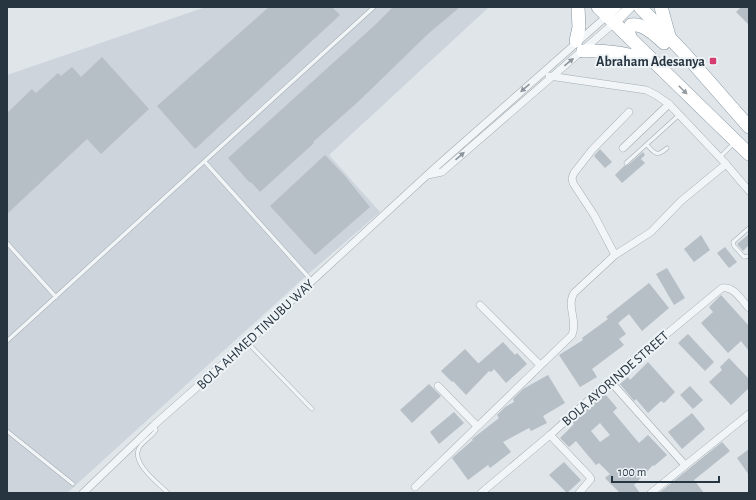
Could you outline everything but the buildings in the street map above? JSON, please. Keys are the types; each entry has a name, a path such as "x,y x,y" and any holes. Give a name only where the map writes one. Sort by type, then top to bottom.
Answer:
{"highway":[{"path":"578,7 580,46 616,52 656,62"},
{"path":"640,7 748,124"},
{"path":"661,7 671,39"},
{"path":"609,13 630,37 749,154"},
{"path":"630,37 628,30 632,26 644,27 666,45 715,96 728,103"}],"main road":[{"path":"609,13 630,7"}],"street":[{"path":"580,46 609,13"},
{"path":"428,175 442,172 550,77 609,13"},
{"name":"BOLA AHMED TINUBU WAY","path":"83,493 428,175 544,71 580,46"},
{"path":"544,71 550,77 646,90 656,95 669,104 726,164 749,191"},
{"path":"623,148 669,104"},
{"path":"615,255 594,215 573,183 572,178 574,173 592,150 629,112"},
{"path":"415,487 572,335 575,328 570,301 574,293 615,255 651,232 681,201 726,164"},
{"name":"BOLA AYORINDE STREET","path":"481,493 550,435 610,381 722,288 726,287 730,289 749,308"},
{"path":"480,305 540,365"},
{"path":"610,381 685,465"},
{"path":"438,386 478,426"},
{"path":"651,493 749,414"},
{"path":"550,435 591,479 579,493"}],"lane":[{"path":"7,341 374,7"},
{"path":"626,163 679,115"},
{"path":"719,158 736,141"},
{"path":"647,145 657,154 661,153 667,148"},
{"path":"205,162 312,281"},
{"path":"749,228 733,242 734,246 744,257 749,256"},
{"path":"7,243 56,297"},
{"path":"247,342 312,409"},
{"path":"154,426 156,430 154,434 139,448 137,458 140,465 168,493"},
{"path":"7,431 73,484"}],"shaded area":[{"path":"206,7 489,7 329,155 380,212 307,275 67,493 7,493 7,75"}],"place":[{"name":"Abraham Adesanya","path":"713,61"}]}
